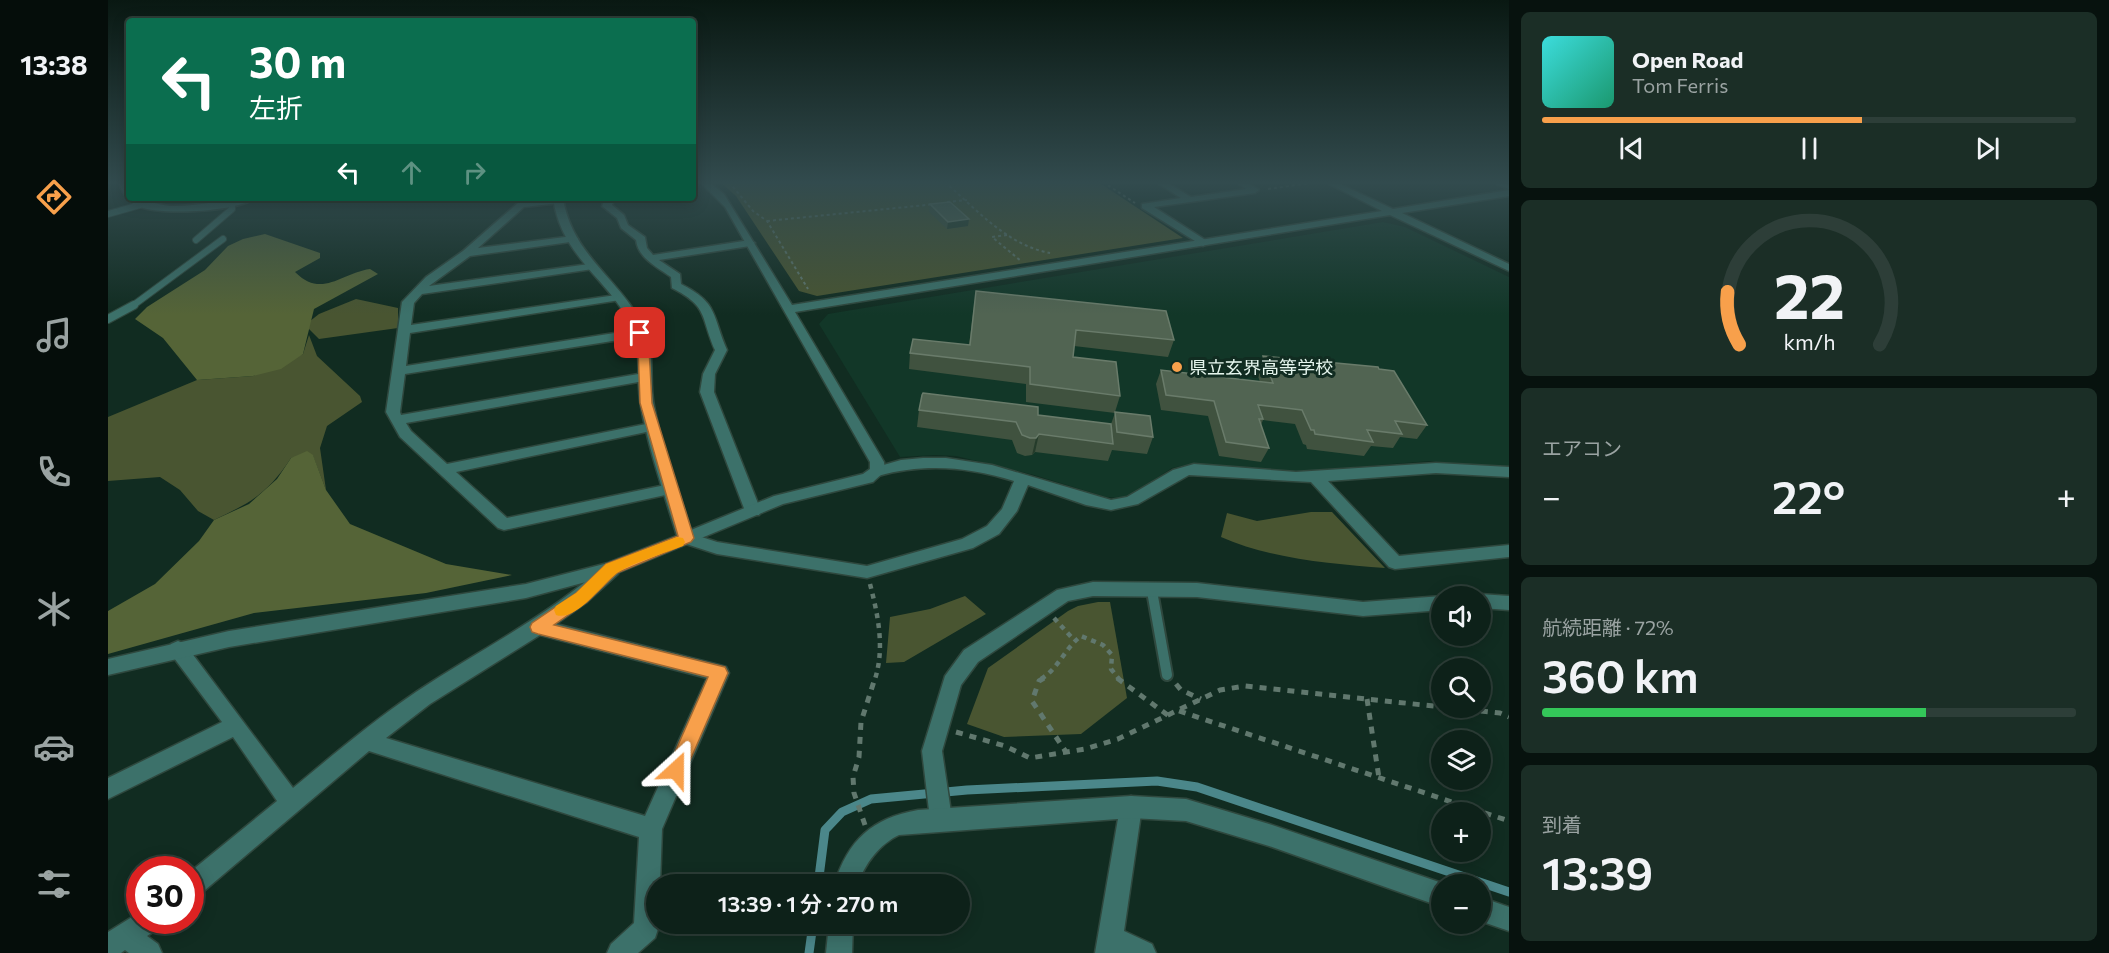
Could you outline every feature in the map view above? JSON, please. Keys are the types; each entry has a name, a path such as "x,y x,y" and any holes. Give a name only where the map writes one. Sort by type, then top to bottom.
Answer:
{"street":[{"path":"497,226 467,253 417,291 408,302 393,412 405,434 504,524 670,489"},
{"path":"566,226 589,267 616,298 640,333 644,348 646,403 651,427 686,538"},
{"path":"625,226 641,239 642,248 650,258 676,276 676,286 697,296 710,312 721,350 709,374 706,392 753,511"},
{"path":"740,226 878,462 878,471"},
{"path":"1177,226 1203,243"},
{"path":"790,309 1304,226"},
{"path":"1422,226 1509,268"},
{"path":"467,253 573,239"},
{"path":"650,258 750,243"},
{"path":"417,291 589,267"},
{"path":"404,330 616,298"},
{"path":"400,372 640,333"},
{"path":"397,420 644,377"},
{"path":"444,469 651,427"},
{"path":"108,667 178,649 526,591 612,568 779,500 868,478 878,471 899,464 927,461 952,463 1023,478 1108,505 1124,504 1139,499 1175,474 1190,469 1269,477 1315,477 1440,466 1509,472"},
{"path":"1315,477 1395,563 1509,551"},
{"path":"686,538 717,548 867,572 967,544 993,530 1010,511 1023,478"},
{"path":"204,876 366,741 423,698 538,627 581,597 612,568"},
{"path":"941,819 932,751 952,682 972,656 1063,595 1093,589 1197,590 1363,609 1431,604"},
{"path":"1491,602 1509,603"},
{"path":"538,627 719,673 651,829 646,928 620,953"},
{"path":"178,649 236,725 291,803"},
{"path":"108,789 236,725"},
{"path":"366,741 651,829"},
{"path":"849,874 873,840 891,827 918,820 1131,807 1186,810 1269,834 1431,890"},
{"path":"1131,807 1110,945 1143,953"},
{"path":"1491,913 1509,919"},
{"path":"839,953 840,934"},
{"path":"127,935 149,953"}],"lane":[{"path":"195,240 211,226"},
{"path":"108,319 137,304 223,239"},
{"path":"1152,591 1167,675"}],"path":[{"path":"770,226 808,289"},
{"path":"997,226 1007,235 1040,251 1047,253 1059,251"},
{"path":"1007,235 992,237 1033,271"},
{"path":"867,572 879,619 879,666 861,722 859,757 853,785 863,822 873,840"},
{"path":"1044,606 1074,640"},
{"path":"1066,752 1032,701 1039,681 1052,674 1074,640 1081,636 1103,645 1112,655 1111,669 1116,677 1169,716"},
{"path":"1167,675 1181,690 1201,699"},
{"path":"938,727 1005,746 1030,758 1118,740 1220,690 1245,686 1431,706"},
{"path":"1367,699 1379,778"},
{"path":"1178,711 1509,821"},
{"path":"1491,712 1509,717"}],"shaded area":[{"path":"756,226 1166,226 1183,238 817,296 799,291"},
{"name":"県立玄界高等学校","path":"1356,226 1403,226 1509,277 1509,468 1430,461 1291,472 1191,464 1172,468 1131,495 1120,498 1106,497 1034,475 956,456 900,457 819,324 828,314"},
{"path":"265,234 320,253 320,258 295,272 305,280 323,284 370,269 378,274 314,309 303,354 281,369 253,376 197,380 163,338 135,319 147,307 205,270 228,246 243,239"},
{"path":"356,299 398,308 398,328 319,339 305,325 319,314"},
{"path":"309,335 317,356 360,396 362,402 327,426 320,448 326,490 313,456 291,458 267,488 239,508 214,520 198,511 180,490 160,477 108,481 108,417 197,380 253,376 303,354"},
{"path":"307,451 313,455 326,490 350,524 446,564 512,575 426,593 254,613 108,654 108,611 155,584 199,541 214,520 249,504 277,479 291,458"},
{"path":"1311,512 1332,512 1385,568 1281,555 1260,551 1221,537 1227,513 1257,521"},
{"path":"965,596 986,614 904,662 886,663 890,617 930,609"},
{"path":"1110,602 1127,698 1081,734 1004,737 967,724 988,668 1068,611 1078,606"}],"building":[{"path":"976,291 1166,311 1174,340 1076,330 1073,357 1116,362 1120,396 1030,384 1030,367 910,353 913,339 970,345"},
{"path":"1263,356 1378,367 1394,371 1427,425 1395,421 1402,434 1367,430 1373,442 1315,434 1302,410 1258,405 1263,419 1259,419 1269,448 1226,442 1214,401 1166,395 1161,370 1273,383"},
{"path":"923,393 1038,407 1038,415 1111,424 1113,444 1039,434 1036,438 1030,438 1022,435 1016,422 919,410"},
{"path":"1115,412 1150,416 1153,437 1117,432"}],"waterway":[{"path":"819,874 825,830 842,812 871,799 967,790 1157,781 1197,787 1509,892"},
{"path":"809,953 812,934"}],"slow traffic":[{"path":"562,610 581,597 612,568 677,542"}],"place":[{"name":"県立玄界高等学校","path":"1177,367"}],"route":[{"path":"640,333 644,348 646,403 651,427 686,538 649,555 612,568 581,597 538,627 719,673 676,770"}]}
